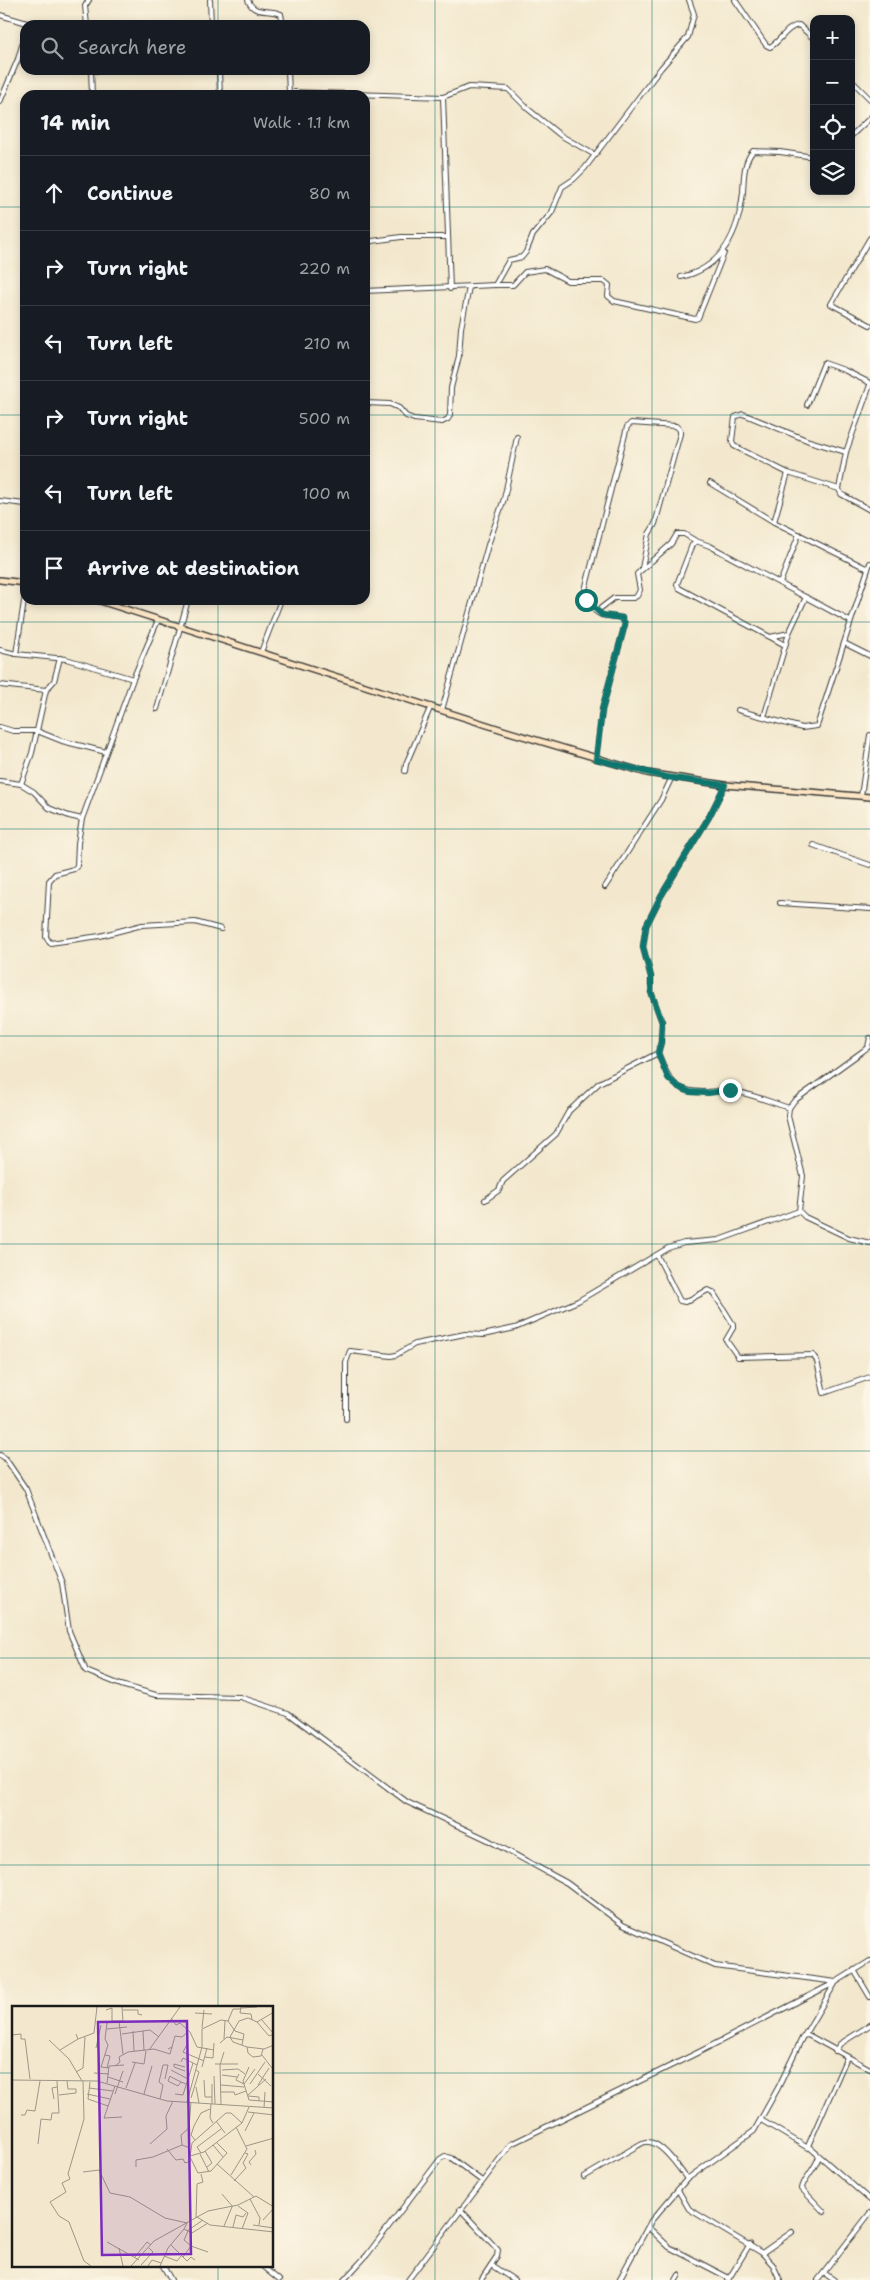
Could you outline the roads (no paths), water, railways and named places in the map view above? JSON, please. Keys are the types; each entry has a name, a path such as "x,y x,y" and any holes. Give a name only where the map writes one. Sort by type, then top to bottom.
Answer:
{"main road":[{"path":"0,580 20,582"},
{"path":"112,605 596,759 647,773 725,785 870,797"}],"street":[{"path":"86,20 85,6 89,0"},
{"path":"210,0 211,20"},
{"path":"248,0 252,8 281,14 282,20"},
{"path":"494,285 510,260 522,257 526,252 533,235 552,212 562,187 574,179 596,155 661,68 688,37 694,14 689,0"},
{"path":"735,0 766,45 770,47 777,43 789,29 799,25 810,35"},
{"path":"0,16 20,22"},
{"path":"0,102 20,52"},
{"path":"91,75 92,90"},
{"path":"219,75 220,90"},
{"path":"288,75 289,90"},
{"path":"855,84 870,99"},
{"path":"370,95 443,97 469,87 508,89 528,109 560,135 596,155"},
{"path":"443,97 450,289"},
{"path":"855,132 870,118"},
{"path":"370,291 513,285 525,272 545,269 568,281 604,281 609,285 608,296 614,301 695,320 698,318 739,219 746,164 750,154 765,151 810,157"},
{"path":"370,241 401,237 447,237"},
{"path":"870,238 831,304 870,325"},
{"path":"681,277 691,275 724,253"},
{"path":"370,403 390,404 399,408 406,416 414,420 442,422 448,420 450,415 451,388 459,356 461,328 469,287"},
{"path":"807,405 824,363 850,372 870,384 846,452 839,489 841,494 870,510"},
{"path":"839,489 788,473 734,446 732,441 735,417 743,414 809,441 846,452"},
{"path":"596,759 602,710 625,628 622,618 602,615 597,611 586,600 585,590 627,427 631,423 676,426 680,430 680,434 655,524 649,534 642,568"},
{"path":"442,710 488,545 504,499 517,437"},
{"path":"774,522 788,473"},
{"path":"710,483 774,522 869,570"},
{"path":"0,501 20,503"},
{"path":"597,611 614,598 633,598 637,596 640,590 637,574 642,568 658,557 679,533 710,546 850,621"},
{"path":"780,583 799,534"},
{"path":"696,541 692,545 677,586 785,645"},
{"path":"738,710 802,728 817,726 870,563"},
{"path":"764,718 789,633 806,597"},
{"path":"16,654 23,605"},
{"path":"157,709 187,605"},
{"path":"261,652 279,605"},
{"path":"158,620 132,679 82,819 77,866 74,869 54,874 49,881 46,937 50,944 100,936 142,925 195,922 220,929"},
{"path":"770,637 789,633"},
{"path":"844,643 870,656"},
{"path":"0,650 16,654 60,658 132,679"},
{"path":"21,784 37,731 46,690 54,681 60,658"},
{"path":"0,685 46,690"},
{"path":"405,771 406,764 431,706"},
{"path":"0,727 13,731 37,731 62,741 106,752"},
{"path":"861,796 870,735"},
{"path":"605,887 661,800 672,777"},
{"path":"0,781 21,784 34,792 49,808 82,819"},
{"path":"725,785 709,817 661,896 646,926 643,947 651,977 651,992 662,1022 661,1042 658,1053 668,1078 677,1086 690,1092 708,1093 730,1090 789,1108"},
{"path":"813,845 870,865"},
{"path":"780,903 870,910"},
{"path":"799,1212 803,1176 788,1116 789,1108 794,1101 868,1047 870,1038"},
{"path":"485,1200 499,1190 503,1181 556,1134 570,1111 599,1083 658,1053"},
{"path":"799,1212 805,1217 849,1238 870,1243"},
{"path":"346,1419 346,1362 350,1351 391,1356 415,1344 465,1334 483,1335 515,1328 578,1300 656,1255 684,1243 719,1240 799,1212"},
{"path":"656,1255 680,1301 685,1302 708,1290 713,1292 733,1324 733,1328 726,1340 738,1357 813,1355 817,1361 824,1393 870,1377"},
{"path":"0,1455 5,1458 26,1489 62,1583 68,1631 86,1671 121,1686 156,1695 240,1697 288,1713 407,1802 486,1839 567,1883 623,1925 715,1966 836,1982"},
{"path":"408,2280 511,2144 836,1982 870,1961"},
{"path":"854,1970 870,1997"},
{"path":"619,2280 648,2227 687,2179 754,2131 805,2034 836,1982"},
{"path":"835,2051 840,2044 870,2025"},
{"path":"805,2034 870,2069"},
{"path":"809,2148 808,2144 847,2057"},
{"path":"761,2120 809,2148 870,2200"},
{"path":"584,2177 645,2142 651,2142 673,2159 687,2179"},
{"path":"344,2280 367,2255 440,2159 446,2156 451,2158 469,2169 482,2181"},
{"path":"819,2156 817,2165 802,2185 802,2189 824,2212"},
{"path":"678,2190 689,2209 750,2244 762,2253 773,2266 780,2280"},
{"path":"460,2209 498,2250 497,2256 481,2280"},
{"path":"818,2280 870,2213"},
{"path":"648,2227 669,2248 728,2279 750,2244"},
{"path":"762,2253 792,2232"},
{"path":"491,2265 514,2280"},
{"path":"164,2268 171,2280"},
{"path":"264,2268 278,2280"},
{"path":"824,2272 834,2280"},
{"path":"676,2280 679,2274"}]}
